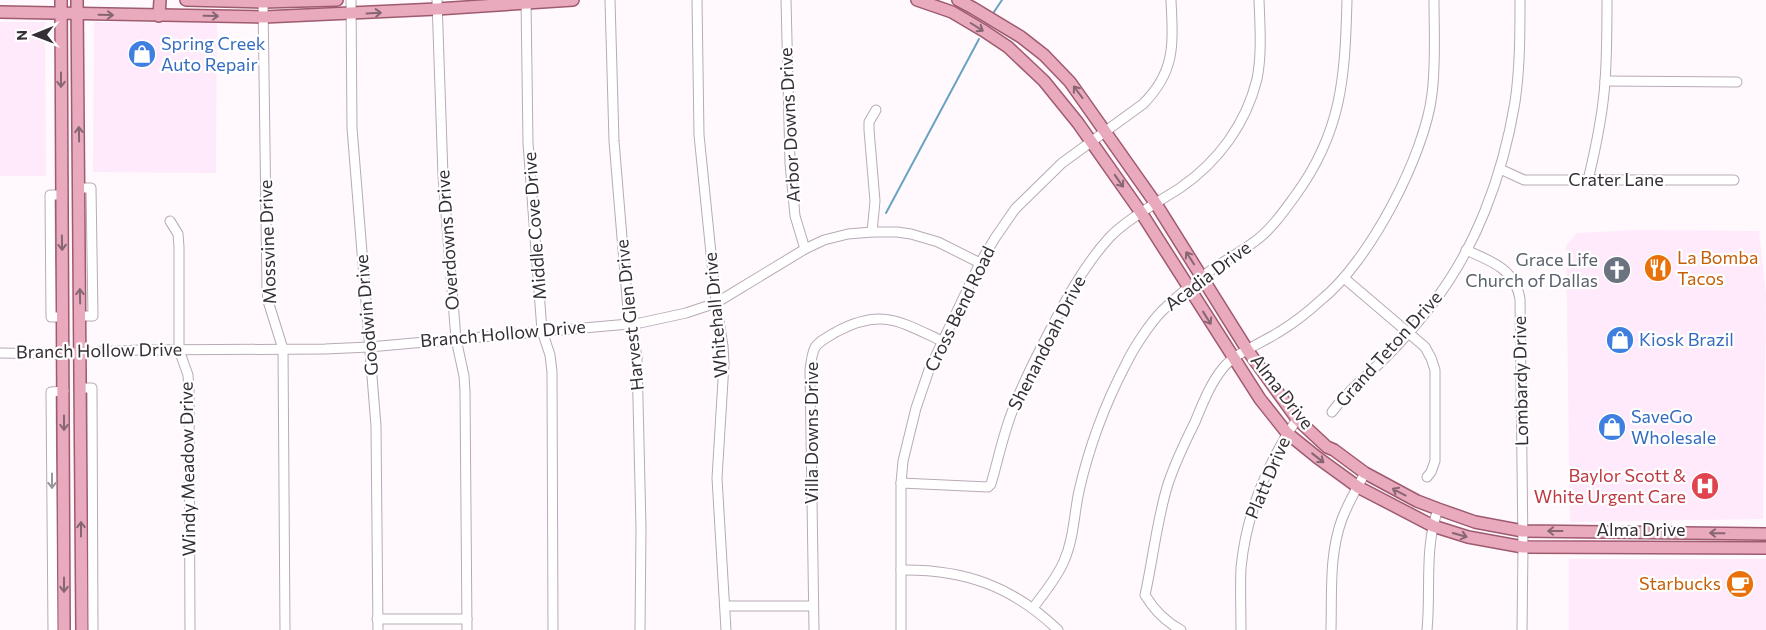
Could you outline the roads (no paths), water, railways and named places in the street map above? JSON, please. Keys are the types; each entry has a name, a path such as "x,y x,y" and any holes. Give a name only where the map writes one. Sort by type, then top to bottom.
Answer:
{"main road":[{"path":"61,0 64,630"},
{"path":"77,0 82,630"},
{"path":"159,16 160,0"},
{"path":"186,0 263,2 337,0"},
{"path":"0,12 264,17 350,14 437,5 573,0"},
{"name":"Alma Drive","path":"917,0 952,12 1008,47 1062,101 1142,214 1232,358 1260,399 1287,433 1358,487 1432,526 1468,537 1523,547 1766,548"},
{"name":"Alma Drive","path":"958,0 1009,29 1044,55 1070,82 1156,204 1248,351 1297,419 1327,447 1365,473 1417,501 1438,509 1475,522 1522,531 1649,531 1766,534"},
{"path":"1649,531 1649,547"}],"street":[{"name":"Goodwin Drive","path":"351,0 352,128 376,426 378,630"},
{"name":"Harvest Glen Drive","path":"610,0 614,141 629,322 637,358 641,528 640,630"},
{"name":"Whitehall Drive","path":"697,0 699,135 724,364 717,478 726,630"},
{"name":"Arbor Downs Drive","path":"786,0 790,163 795,216 805,249"},
{"path":"952,12 958,0"},
{"name":"Cross Bend Road","path":"901,630 901,483 903,461 916,408 929,370 980,262 1015,209 1062,163 1143,104 1154,93 1168,68 1172,51 1171,0"},
{"name":"Shenandoah Drive","path":"901,483 988,487 991,484 1011,412 1068,294 1081,273 1110,236 1208,167 1237,128 1252,96 1257,78 1260,54 1259,0"},
{"name":"Acadia Drive","path":"1033,608 1058,573 1064,560 1075,520 1086,460 1100,419 1126,363 1161,312 1188,288 1258,238 1274,223 1308,179 1331,130 1343,81 1346,54 1346,0"},
{"path":"1181,630 1172,626 1160,615 1145,595 1168,484 1214,380 1232,358 1248,351 1302,316 1325,298 1344,278 1373,239 1388,214 1414,160 1432,96 1434,0"},
{"name":"Grand Teton Drive","path":"1332,412 1409,332 1444,288 1481,220 1500,170 1515,101 1520,56 1520,0"},
{"path":"1588,180 1600,125 1605,81 1607,0"},
{"name":"Mossvine Drive","path":"263,2 267,289 268,301 283,349 285,630"},
{"name":"Middle Cove Drive","path":"526,2 528,143 542,331 550,355 552,372 553,630"},
{"name":"Overdowns Drive","path":"437,5 443,176 456,339 464,376 465,391 467,630"},
{"path":"1605,81 1737,82"},
{"path":"872,232 875,201 869,130 870,122 876,110"},
{"name":"Crater Lane","path":"1500,170 1524,180 1734,180"},
{"name":"Windy Meadow Drive","path":"170,221 178,234 179,350 188,375 189,391 190,630"},
{"name":"Branch Hollow Drive","path":"0,353 64,354 369,347 629,322 640,323 674,316 716,302 805,249 824,240 848,234 897,232 919,236 938,242 980,262"},
{"name":"Lombardy Drive","path":"1466,250 1498,264 1508,272 1519,290 1523,547 1522,630"},
{"path":"1344,278 1409,332 1425,347 1431,358 1434,370 1436,461 1432,472 1427,477"},
{"name":"Villa Downs Drive","path":"814,630 810,380 812,352 819,342 852,324 873,318 901,322 942,341"},
{"path":"81,388 92,388 93,630"},
{"path":"52,630 52,392 64,391"},
{"name":"Platt Drive","path":"1241,630 1241,569 1250,516 1259,492 1287,433 1297,419"},
{"path":"1331,630 1334,552 1343,517 1365,473"},
{"path":"1427,630 1428,555 1432,526 1438,509"},
{"path":"901,570 946,572 971,577 1013,595 1033,608 1058,630"},
{"path":"726,606 813,606"},
{"path":"378,619 467,619"}],"waterway":[{"path":"994,12 1002,0"},
{"path":"886,213 979,39"}],"place":[{"name":"Spring Creek Auto Repair","path":"142,54"},
{"name":"La Bomba Tacos","path":"1658,268"},
{"name":"Grace Life Church of Dallas","path":"1617,270"},
{"name":"Kiosk Brazil","path":"1620,340"},
{"name":"SaveGo Wholesale","path":"1612,427"},
{"name":"Baylor Scott & White Urgent Care","path":"1705,486"},
{"name":"Starbucks","path":"1740,584"}]}
